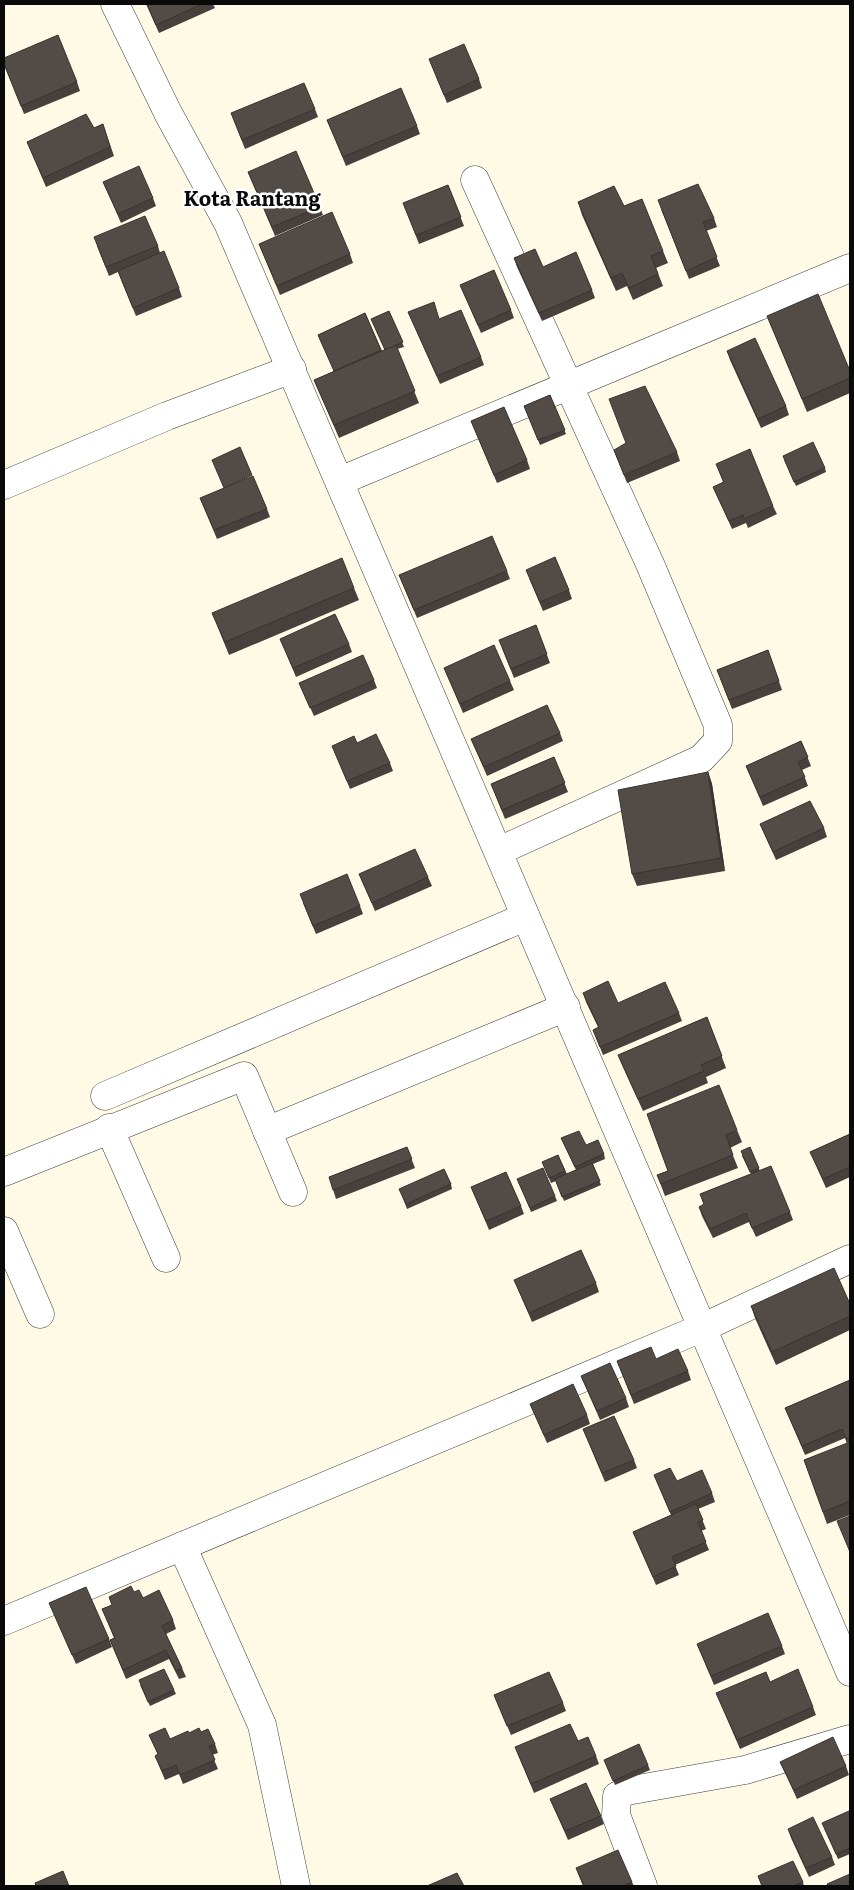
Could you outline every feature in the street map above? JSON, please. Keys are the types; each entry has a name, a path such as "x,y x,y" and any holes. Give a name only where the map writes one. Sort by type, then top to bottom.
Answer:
{"street":[{"path":"115,4 168,114 228,223 499,851 525,918 566,1007 704,1327 850,1672"},
{"path":"475,180 650,564 718,725 718,741 702,759 499,851"},
{"path":"340,480 850,268"},
{"path":"4,485 168,416 292,369"},
{"path":"105,1096 525,918"},
{"path":"267,1131 566,1007"},
{"path":"4,1172 109,1128 244,1076 293,1192"},
{"path":"109,1128 166,1258"},
{"path":"4,1231 40,1314"},
{"path":"4,1621 704,1327 850,1260"},
{"path":"182,1546 262,1725 296,1886"},
{"path":"643,1886 616,1815 617,1796 627,1791 745,1770 850,1739"}],"building":[{"path":"147,4 202,4 156,25"},
{"path":"58,35 77,82 21,106 4,64 4,58"},
{"path":"464,44 479,79 444,95 429,59"},
{"path":"304,83 315,109 242,140 231,113"},
{"path":"401,88 417,126 343,157 327,120"},
{"path":"86,114 94,128 103,124 110,147 43,178 27,142"},
{"path":"296,151 320,207 272,227 248,172"},
{"path":"139,166 153,198 118,214 103,182"},
{"path":"698,184 714,218 703,222 717,257 686,271 658,200"},
{"path":"448,185 461,217 416,235 403,203"},
{"path":"614,186 624,206 642,199 663,251 651,256 658,274 629,288 622,273 611,278 578,202"},
{"path":"332,212 350,254 277,286 259,244"},
{"path":"145,216 158,246 106,267 94,237"},
{"path":"535,249 543,267 576,252 592,290 539,313 514,258"},
{"path":"164,251 179,288 133,308 118,271"},
{"path":"494,270 511,310 478,325 460,285"},
{"path":"818,294 850,371 850,378 802,399 767,316"},
{"path":"434,302 439,319 461,310 481,357 437,376 408,312"},
{"path":"389,311 403,342 385,350 371,319"},
{"path":"365,313 381,350 334,371 318,335"},
{"path":"755,338 786,406 758,419 727,351"},
{"path":"396,345 415,391 334,425 314,380"},
{"path":"645,386 677,452 624,475 614,450 626,443 609,399"},
{"path":"550,395 565,430 538,440 524,406"},
{"path":"504,407 527,460 494,475 471,421"},
{"path":"813,442 825,468 794,482 783,456"},
{"path":"240,447 252,475 224,488 212,460"},
{"path":"750,449 773,506 744,519 743,515 729,521 713,487 724,482 716,464"},
{"path":"253,476 267,509 214,530 200,498"},
{"path":"492,536 507,571 414,610 399,575"},
{"path":"555,557 569,590 540,602 526,570"},
{"path":"342,558 354,588 225,642 212,613"},
{"path":"335,614 349,644 293,668 280,639"},
{"path":"536,625 547,654 511,669 499,640"},
{"path":"494,645 510,681 460,704 444,668"},
{"path":"768,650 779,681 729,700 717,670"},
{"path":"363,655 374,680 310,708 299,683"},
{"path":"547,705 560,733 484,767 471,739"},
{"path":"376,734 390,763 347,781 332,746 354,736 357,743"},
{"path":"801,741 808,757 798,762 805,777 760,797 746,766"},
{"path":"554,757 565,783 502,810 491,784"},
{"path":"708,772 721,858 632,874 618,790"},
{"path":"810,801 824,828 773,852 760,824"},
{"path":"415,849 428,877 372,903 359,874"},
{"path":"347,874 360,906 313,926 300,894"},
{"path":"608,981 618,1003 665,982 679,1013 600,1047 593,1030 599,1027 583,993"},
{"path":"707,1017 722,1056 701,1065 704,1071 638,1099 618,1055"},
{"path":"719,1085 737,1130 726,1135 733,1155 661,1184 657,1175 668,1171 647,1114"},
{"path":"579,1131 586,1145 598,1140 604,1154 575,1167 561,1138"},
{"path":"850,1134 850,1167 823,1179 810,1152"},
{"path":"407,1147 412,1159 333,1190 329,1177"},
{"path":"750,1147 759,1168 750,1172 741,1151"},
{"path":"558,1155 565,1171 549,1178 542,1162"},
{"path":"592,1163 600,1181 562,1197 555,1179"},
{"path":"771,1166 790,1212 752,1228 746,1213 710,1229 699,1207 704,1204 700,1194"},
{"path":"543,1168 555,1196 530,1208 517,1179"},
{"path":"444,1169 451,1184 406,1204 399,1189"},
{"path":"506,1172 521,1206 486,1221 471,1187"},
{"path":"581,1250 596,1283 529,1313 514,1280"},
{"path":"834,1268 850,1304 850,1316 772,1352 751,1306"},
{"path":"651,1347 656,1359 678,1349 688,1371 631,1395 617,1361"},
{"path":"610,1363 626,1398 597,1411 581,1376"},
{"path":"850,1380 850,1437 846,1439 842,1429 802,1446 785,1408"},
{"path":"573,1384 587,1415 544,1435 530,1404"},
{"path":"614,1416 634,1460 602,1473 583,1429"},
{"path":"850,1442 850,1501 823,1512 804,1460"},
{"path":"670,1468 677,1481 702,1470 712,1493 670,1512 654,1475"},
{"path":"696,1504 703,1520 698,1522 706,1542 672,1557 676,1566 653,1577 633,1532"},
{"path":"850,1516 850,1552 837,1521"},
{"path":"131,1586 134,1592 139,1590 143,1598 159,1590 173,1620 162,1626 182,1668 176,1671 166,1650 123,1670 110,1640 115,1638 102,1609 112,1605 109,1597"},
{"path":"86,1587 109,1639 72,1655 49,1603"},
{"path":"768,1613 782,1646 711,1676 697,1644"},
{"path":"164,1669 174,1690 148,1702 139,1680"},
{"path":"798,1669 813,1707 737,1740 716,1693 766,1672 770,1682"},
{"path":"549,1672 563,1703 507,1726 494,1695"},
{"path":"570,1724 578,1741 588,1737 596,1756 531,1784 515,1747"},
{"path":"165,1728 170,1739 199,1728 201,1732 208,1729 215,1744 209,1746 215,1760 180,1775 176,1765 162,1771 155,1756 158,1754 149,1735"},
{"path":"833,1737 846,1766 794,1790 780,1762"},
{"path":"639,1744 648,1765 613,1781 604,1760"},
{"path":"586,1783 601,1816 565,1831 550,1799"},
{"path":"849,1811 850,1848 836,1854 822,1823"},
{"path":"813,1817 832,1857 806,1868 788,1829"},
{"path":"618,1850 632,1882 623,1886 584,1886 576,1868"},
{"path":"793,1861 803,1882 793,1886 762,1886 758,1876"},
{"path":"63,1871 69,1886 36,1886 35,1883"},
{"path":"457,1873 464,1886 427,1886"},
{"path":"850,1874 850,1886 828,1886 827,1884"}],"district":[{"name":"Kota Rantang","path":"252,199"}]}
